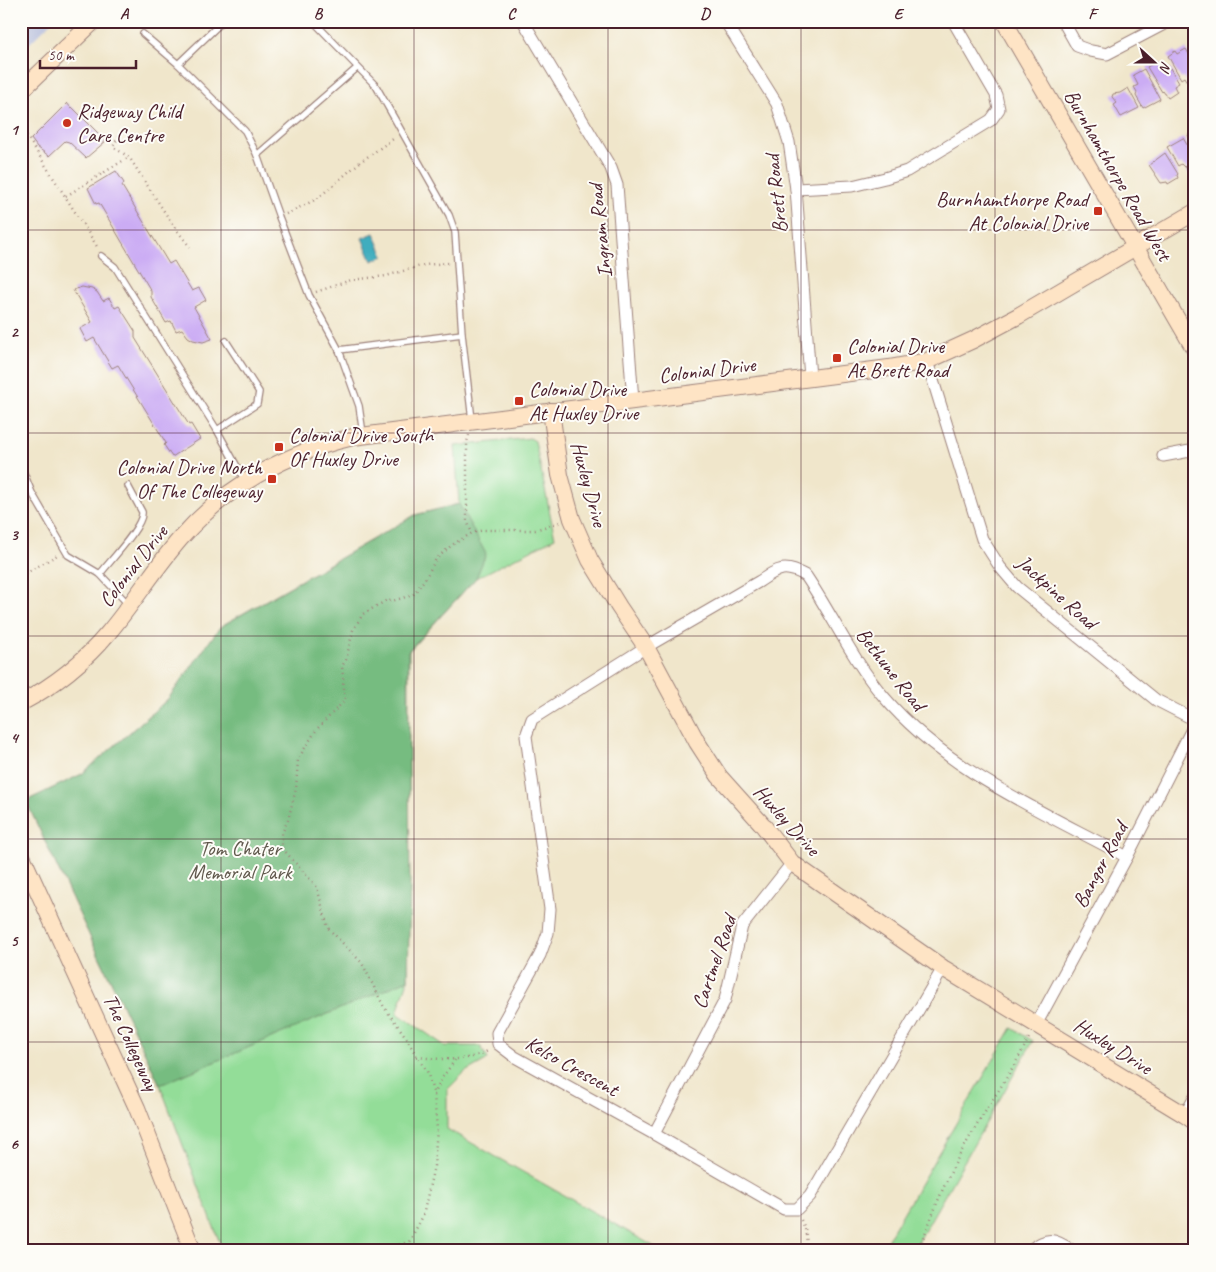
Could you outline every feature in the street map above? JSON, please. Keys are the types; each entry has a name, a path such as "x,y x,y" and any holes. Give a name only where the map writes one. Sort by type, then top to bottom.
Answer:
{"street":[{"path":"21,91 94,21"},
{"name":"Ingram Road","path":"523,21 611,168 617,185 634,401"},
{"name":"Brett Road","path":"725,21 777,104 789,142 796,189 810,378"},
{"path":"796,189 852,186 906,171 991,120 999,109 996,95 953,21"},
{"name":"Burnhamthorpe Road West","path":"1004,21 1195,350"},
{"path":"1063,21 1077,46 1107,54 1170,21"},
{"name":"Colonial Drive","path":"21,703 57,681 76,666 104,638 179,540 209,509 245,481 301,452 332,442 363,436 889,368 927,360 973,340 1018,316 1195,212"},
{"name":"Jackpine Road","path":"927,360 982,539 1000,567 1017,587 1156,700 1195,721"},
{"name":"Huxley Drive","path":"551,412 560,475 572,519 590,560 646,647 697,742 719,776 762,824 792,863 943,968 1190,1118"},
{"path":"1163,456 1190,451 1195,454"},
{"name":"Bethune Road","path":"646,647 760,581 777,569 794,569 806,576 849,650 884,697 924,738 985,781 1127,857"},
{"name":"Kelso Crescent","path":"646,647 532,720 526,736 550,909 548,933 540,955 497,1033 498,1044 515,1057 784,1209 797,1209"},
{"name":"Bangor Road","path":"1037,1024 1127,857 1195,721"},
{"name":"The Collegeway","path":"21,854 137,1108 193,1251"},
{"name":"Cartmel Road","path":"654,1134 725,1000 742,926 792,863"},
{"path":"797,1209 810,1196 943,968"},
{"path":"1190,1118 1195,1097"},
{"path":"1029,1251 1041,1241 1052,1240 1073,1251"}],"lane":[{"path":"178,64 223,21"},
{"path":"313,21 376,86 449,215 455,232 462,334 472,422"},
{"path":"144,34 178,64 245,131 257,155 278,217 309,295 339,350 358,406 363,436"},
{"path":"257,155 357,68"},
{"path":"101,256 115,267 217,430 245,481"},
{"path":"339,350 462,334"},
{"path":"217,430 257,404 259,392 226,341"},
{"path":"21,466 32,493 68,555 100,574 129,606"},
{"path":"100,574 137,528 143,517 128,486"}],"path":[{"path":"21,127 96,244 101,256"},
{"path":"278,217 317,199 360,162 403,132"},
{"path":"119,136 113,147 129,157 190,247"},
{"path":"66,196 129,157"},
{"path":"309,295 351,280 386,276 424,265 458,262"},
{"path":"472,422 467,442 467,521 472,533"},
{"path":"412,1251 409,1242 423,1216 434,1166 437,1129 434,1095 428,1071 384,1007 362,963 328,928 317,887 282,848 282,833 288,820 296,789 298,759 318,730 345,700 342,666 346,660 353,630 363,614 387,600 392,601 413,595 436,559 472,533 484,530 535,530 572,519"},
{"path":"21,576 65,550"},
{"path":"917,1251 949,1176 978,1121 1021,1054 1037,1024"},
{"path":"417,1057 455,1060 484,1053 498,1044"},
{"path":"434,1095 442,1078 455,1060"},
{"path":"797,1209 805,1228 808,1251"},
{"path":"375,1251 409,1242"}],"shaded area":[{"path":"21,21 52,21 21,52"}],"green space":[{"name":"Tom Chater Memorial Park","path":"530,438 535,441 555,538 476,578 409,651 408,980 397,1013 445,1046 480,1046 488,1059 465,1072 447,1090 447,1129 662,1251 223,1251 160,1085 26,801 82,774 168,699 221,626 415,515 459,504 455,446"},
{"name":"Tom Chater Memorial Park","path":"459,504 486,554 476,578 408,651 410,885 408,980 160,1085 26,801 82,774 168,699 220,627 415,515"},
{"path":"1012,1028 1033,1041 913,1251 881,1251"}],"water":[{"path":"374,233 384,256 372,261 362,238"}],"building":[{"path":"1186,49 1195,64 1195,82 1189,85 1184,77 1181,79 1168,56 1175,51 1177,54"},
{"path":"1158,61 1163,70 1170,68 1179,83 1174,86 1177,92 1168,98 1162,92 1147,67"},
{"path":"1144,69 1160,99 1143,108 1136,96 1137,92 1134,87 1138,85 1133,75"},
{"path":"1128,88 1139,108 1121,117 1114,105 1117,103 1112,97 1113,94 1120,93"},
{"name":"Ridgeway Child Care Centre","path":"67,103 106,141 86,158 69,142 65,141 49,156 37,147 31,139"},
{"path":"1195,131 1195,151 1188,135"},
{"path":"1183,138 1195,158 1195,175 1191,177 1185,166 1181,164 1178,166 1167,147"},
{"path":"1165,153 1178,174 1178,178 1168,184 1167,182 1161,183 1149,165"},
{"path":"116,171 124,183 122,186 169,264 174,261 192,291 199,288 206,300 194,307 212,339 203,342 193,340 182,329 176,331 171,321 166,323 151,297 151,291 99,203 96,204 88,188"},
{"path":"82,287 97,292 103,301 109,298 115,308 119,306 135,331 135,338 189,425 191,424 200,439 172,457 164,445 166,443 118,365 112,368 94,338 87,342 80,329 92,322 73,290"}],"place":[{"name":"Ridgeway Child Care Centre","path":"67,123"},
{"name":"Burnhamthorpe Road At Colonial Drive","path":"1098,211"},
{"name":"Colonial Drive At Brett Road","path":"837,358"},
{"name":"Colonial Drive At Huxley Drive","path":"519,401"},
{"name":"Colonial Drive South Of Huxley Drive","path":"279,447"},
{"name":"Colonial Drive North Of The Collegeway","path":"272,479"}]}
